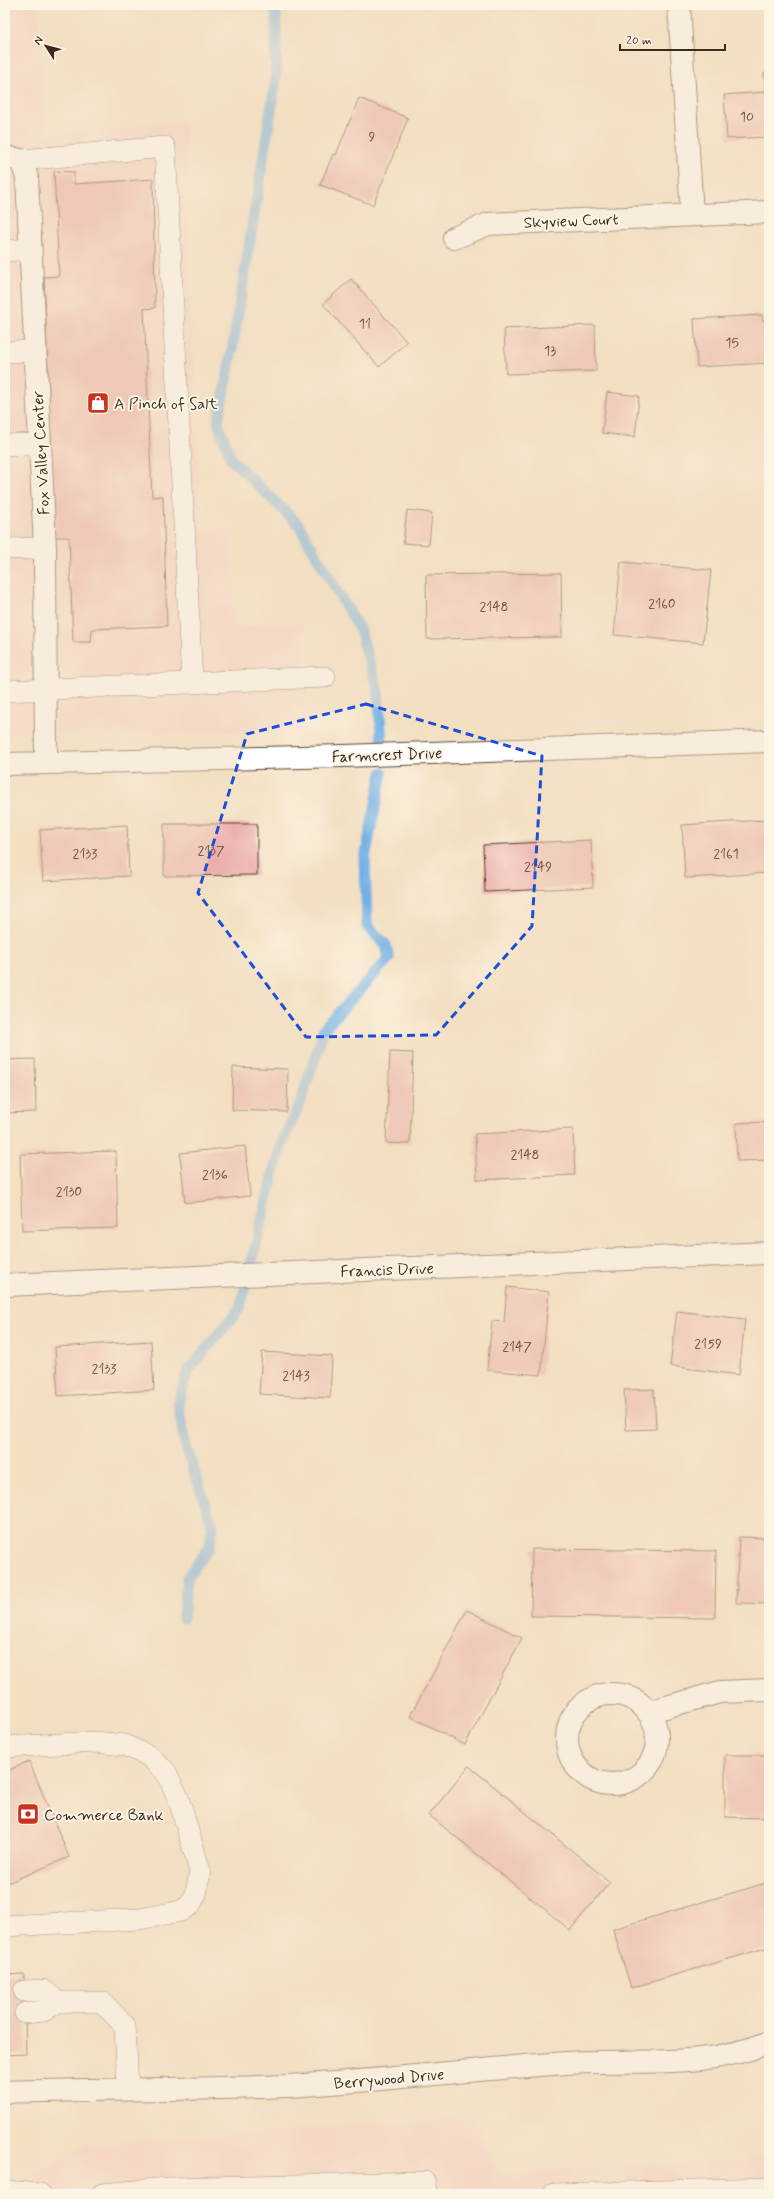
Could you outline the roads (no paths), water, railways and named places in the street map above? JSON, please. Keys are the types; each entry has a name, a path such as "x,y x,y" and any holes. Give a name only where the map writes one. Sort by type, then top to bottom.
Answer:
{"street":[{"path":"679,5 692,215"},
{"name":"Fox Valley Center","path":"13,159 27,177 45,548 46,763"},
{"name":"Skyview Court","path":"454,238 488,224 769,212"},
{"name":"Farmcrest Drive","path":"5,764 344,756 769,741"},
{"name":"Francis Drive","path":"5,1285 769,1252"},
{"path":"648,1712 720,1692 769,1690"},
{"path":"608,1694 623,1695 637,1701 648,1712 654,1725 657,1739 654,1754 647,1767 636,1777 623,1783 608,1784 594,1781 581,1772 572,1761 567,1746 567,1732 572,1718 582,1706 594,1698 608,1694"},
{"name":"Berrywood Drive","path":"5,2092 287,2086 568,2063 702,2059 750,2050 769,2042"}],"lane":[{"path":"13,159 165,147 192,683"},
{"path":"5,251 30,250"},
{"path":"5,352 35,351"},
{"path":"5,445 40,444"},
{"path":"5,549 45,548"},
{"path":"5,690 46,690 325,677"},
{"path":"5,1747 95,1742 124,1745 149,1756 166,1772 178,1797 200,1871 196,1894 190,1905 181,1911 140,1919 5,1926"},
{"path":"24,1991 43,1990 58,2002"},
{"path":"25,2013 44,2012 58,2002 102,2002 125,2026 128,2089"},
{"path":"102,2194 168,2188 425,2182 426,2194"},
{"path":"553,2194 769,2188"},
{"path":"5,2190 40,2194"}],"waterway":[{"path":"276,5 276,79 232,351 218,422 231,459 298,524 360,630 378,691 382,742"},
{"path":"183,1618 187,1578 209,1548 213,1527 185,1444 178,1403 188,1371 240,1308 281,1144 301,1101 324,1029 389,958 386,945 367,926 365,858 382,773"}],"place":[{"name":"A Pinch of Salt","path":"98,403"},
{"name":"Commerce Bank","path":"28,1814"}]}
